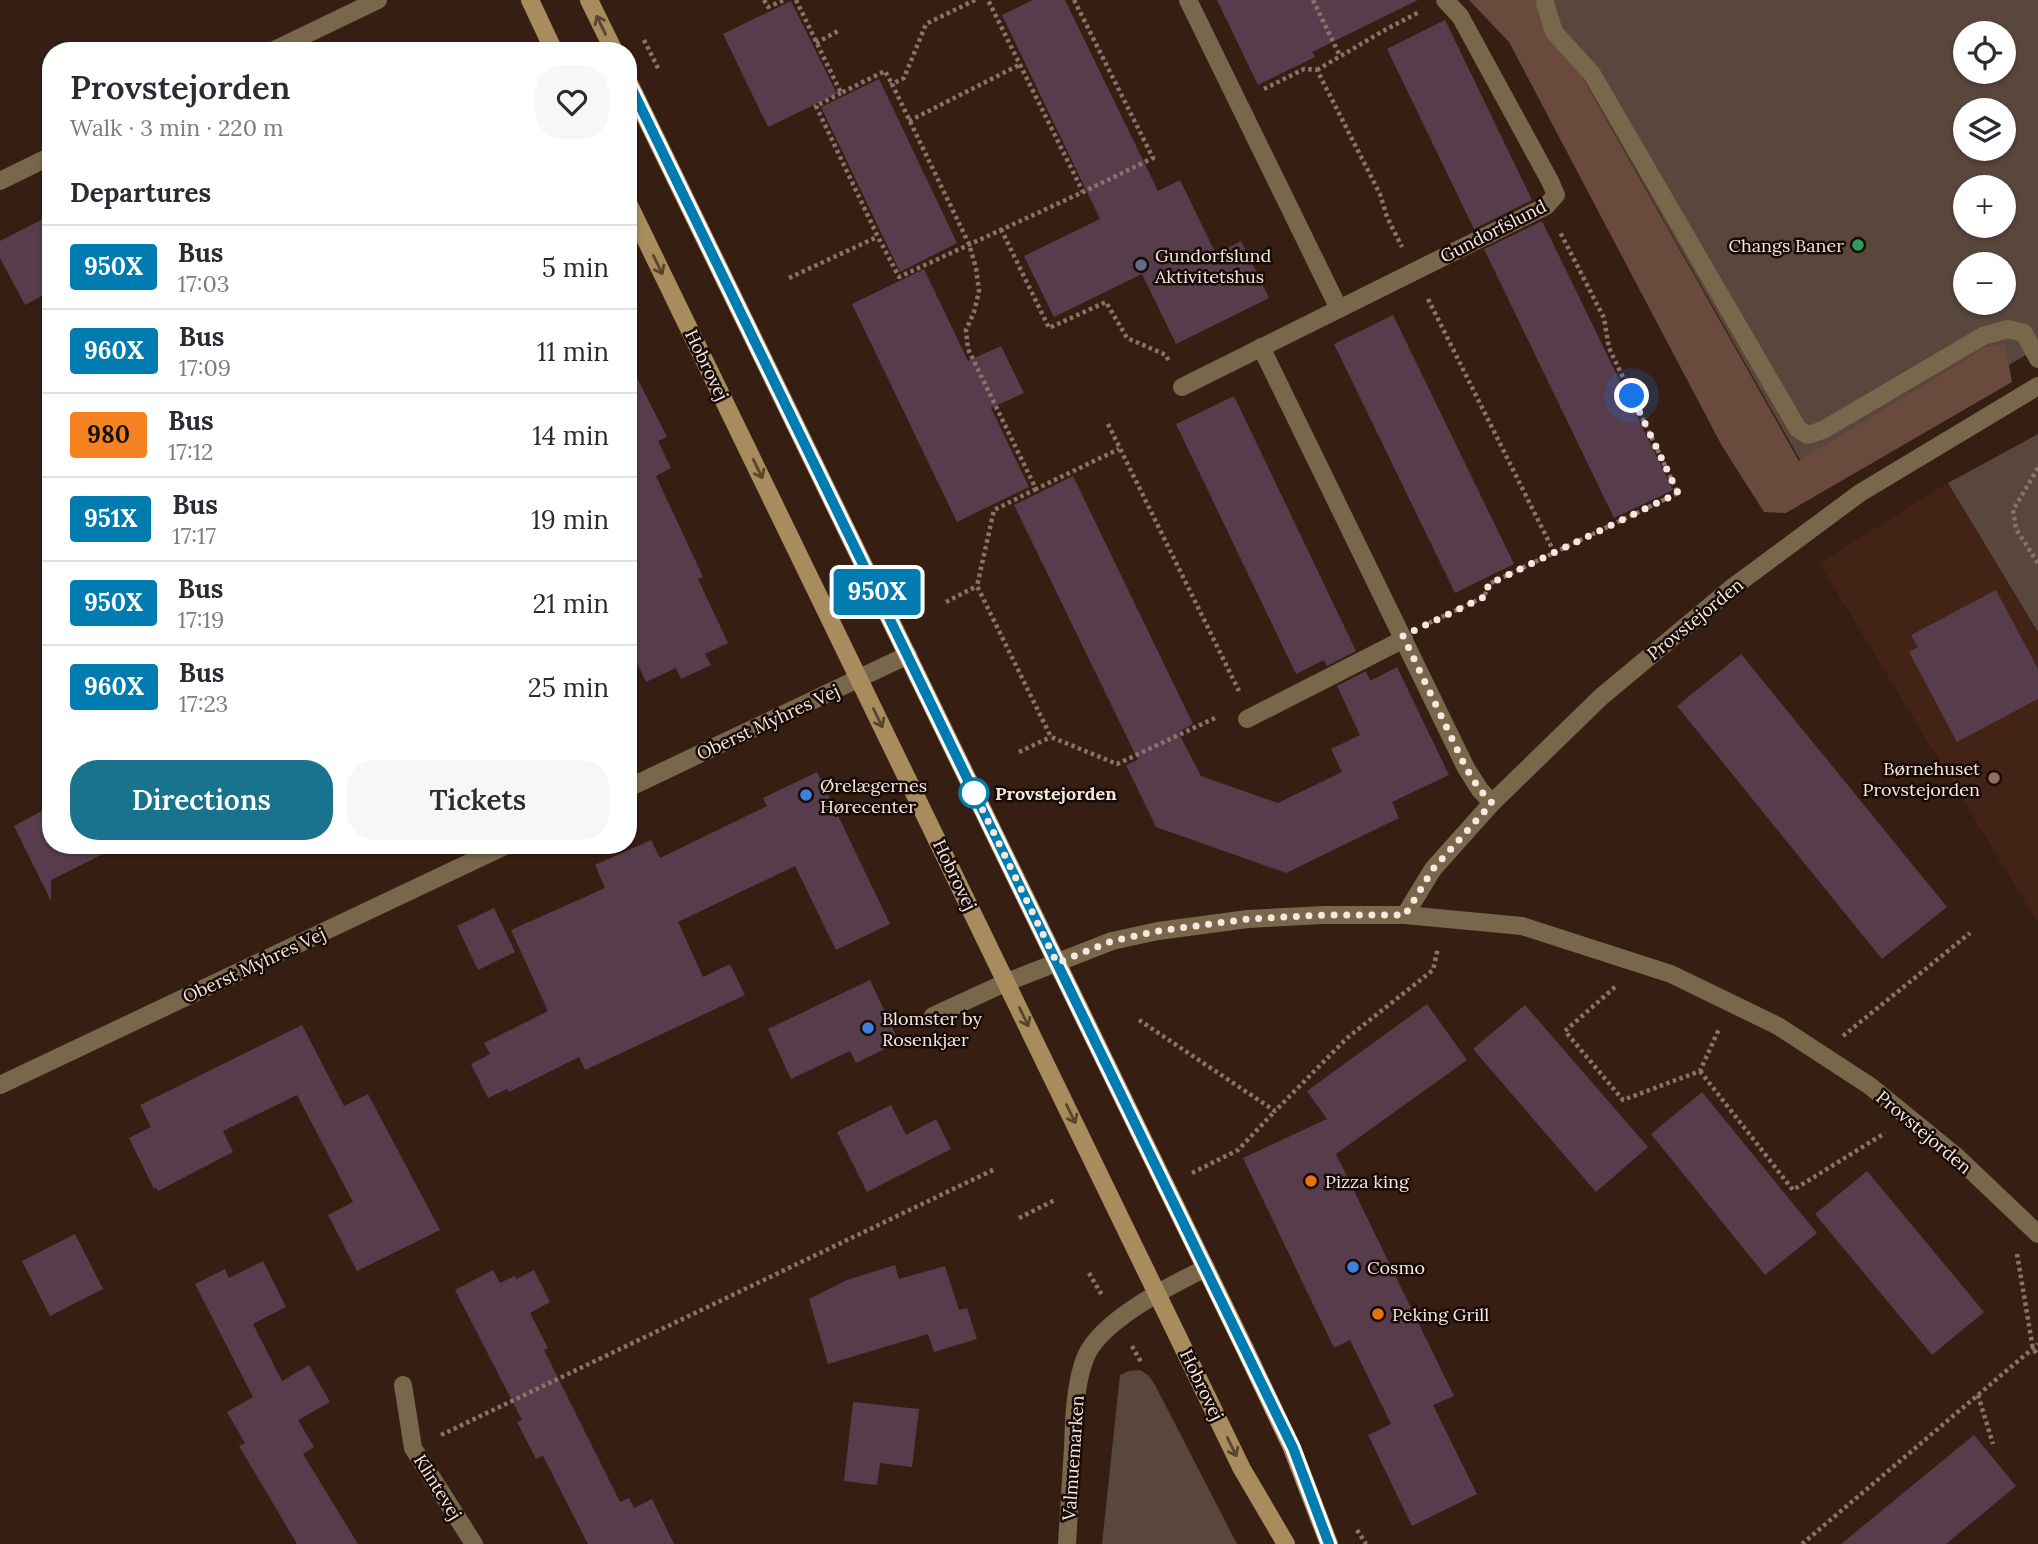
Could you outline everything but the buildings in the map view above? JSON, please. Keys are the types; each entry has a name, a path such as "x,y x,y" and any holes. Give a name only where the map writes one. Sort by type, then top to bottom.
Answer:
{"main road":[{"path":"530,0 550,42"},
{"path":"589,0 610,42"},
{"path":"637,99 1293,1448 1329,1544"},
{"name":"Hobrovej","path":"637,221 1242,1469 1286,1544"}],"street":[{"path":"291,42 379,0"},
{"path":"1188,0 1339,309"},
{"name":"Gundorfslund","path":"1182,387 1546,206 1556,195 1461,16 1437,3"},
{"path":"1545,4 1554,32 1592,74 1798,429 1808,435 1823,430 1983,336 2008,329 2024,334 2038,359"},
{"path":"0,181 42,160"},
{"path":"1261,347 1466,768 1492,803"},
{"name":"Provstejorden","path":"1405,915 1433,869 1492,803 1601,697 1733,587 1860,492 2038,386"},
{"path":"1247,719 1404,638"},
{"name":"Oberst Myhres Vej","path":"637,784 908,655"},
{"name":"Oberst Myhres Vej","path":"0,1085 488,854"},
{"name":"Provstejorden","path":"933,1016 1007,982 1112,941 1158,931 1248,919 1324,915 1405,915 1522,926 1671,974 1778,1026 1870,1086 1957,1157 2038,1234"},
{"name":"Valmuemarken","path":"1067,1544 1076,1400 1086,1355 1107,1329 1158,1292 1206,1268"},
{"name":"Klintevej","path":"403,1385 414,1448 474,1544"}],"path":[{"path":"764,0 768,8 783,0"},
{"path":"796,0 841,93"},
{"path":"892,85 904,78 926,24 975,0"},
{"path":"988,0 1083,192"},
{"path":"1036,489 968,349 966,330 979,291 969,244 884,71 816,106 899,277 969,244 1001,229 1083,192 1153,158 1074,0"},
{"path":"1313,0 1340,56"},
{"path":"1317,71 1437,3"},
{"path":"816,43 838,31"},
{"path":"909,121 1019,65"},
{"path":"1404,638 1484,597 1489,584 1678,493 1609,348 1604,318 1546,206"},
{"path":"1001,229 1049,328 1106,302 1127,338 1166,355 1182,387"},
{"path":"789,278 878,237"},
{"path":"1108,424 1239,688 1239,697"},
{"path":"1119,449 994,510 976,586 1051,737 1117,764 1188,732"},
{"path":"2038,468 2013,510 2016,529 2038,563"},
{"path":"946,602 976,586"},
{"path":"1020,752 1051,737"},
{"path":"1166,1186 1238,1150 1347,1038 1433,970 1444,918"},
{"path":"1820,1054 1970,933"},
{"path":"1640,964 1565,1031 1623,1100 1700,1071 1730,1003"},
{"path":"1139,1020 1275,1111"},
{"path":"1700,1071 1793,1190 1909,1118"},
{"path":"414,1448 995,1169"},
{"path":"1019,1218 1055,1200"},
{"path":"2009,1206 2033,1349 2038,1355"},
{"path":"1801,1544 2038,1344"},
{"path":"1978,1395 1993,1444"}],"shaded area":[{"path":"1469,0 1539,0 1799,461 1986,347 2005,344 2012,382 1786,513 1764,512 1722,446 1509,42"},
{"name":"Changs Baner","path":"1539,0 2038,0 2038,348 1812,481"},
{"path":"2038,434 2038,632 1948,483"},
{"name":"Børnehuset Provstejorden","path":"1948,483 2038,632 2038,923 1819,563"},
{"path":"1140,1370 1148,1375 1155,1385 1237,1544 1102,1544 1120,1375"}],"bus line":[{"name":"950X","path":"637,99 1293,1448 1329,1544"}],"place":[{"name":"Changs Baner","path":"1858,245"},
{"name":"Gundorfslund Aktivitetshus","path":"1141,265"},
{"name":"Børnehuset Provstejorden","path":"1994,778"},
{"name":"Provstejorden","path":"974,793"},
{"name":"Ørelægernes Hørecenter","path":"806,795"},
{"name":"Blomster by Rosenkjær","path":"868,1028"},
{"name":"Pizza king","path":"1311,1181"},
{"name":"Cosmo","path":"1353,1267"},
{"name":"Peking Grill","path":"1378,1314"}],"route":[{"path":"974,793 973,790 1057,963 1112,941 1158,931 1248,919 1405,915 1433,869 1492,803 1466,768 1403,636 1484,597 1489,584 1678,493 1632,396"}]}
